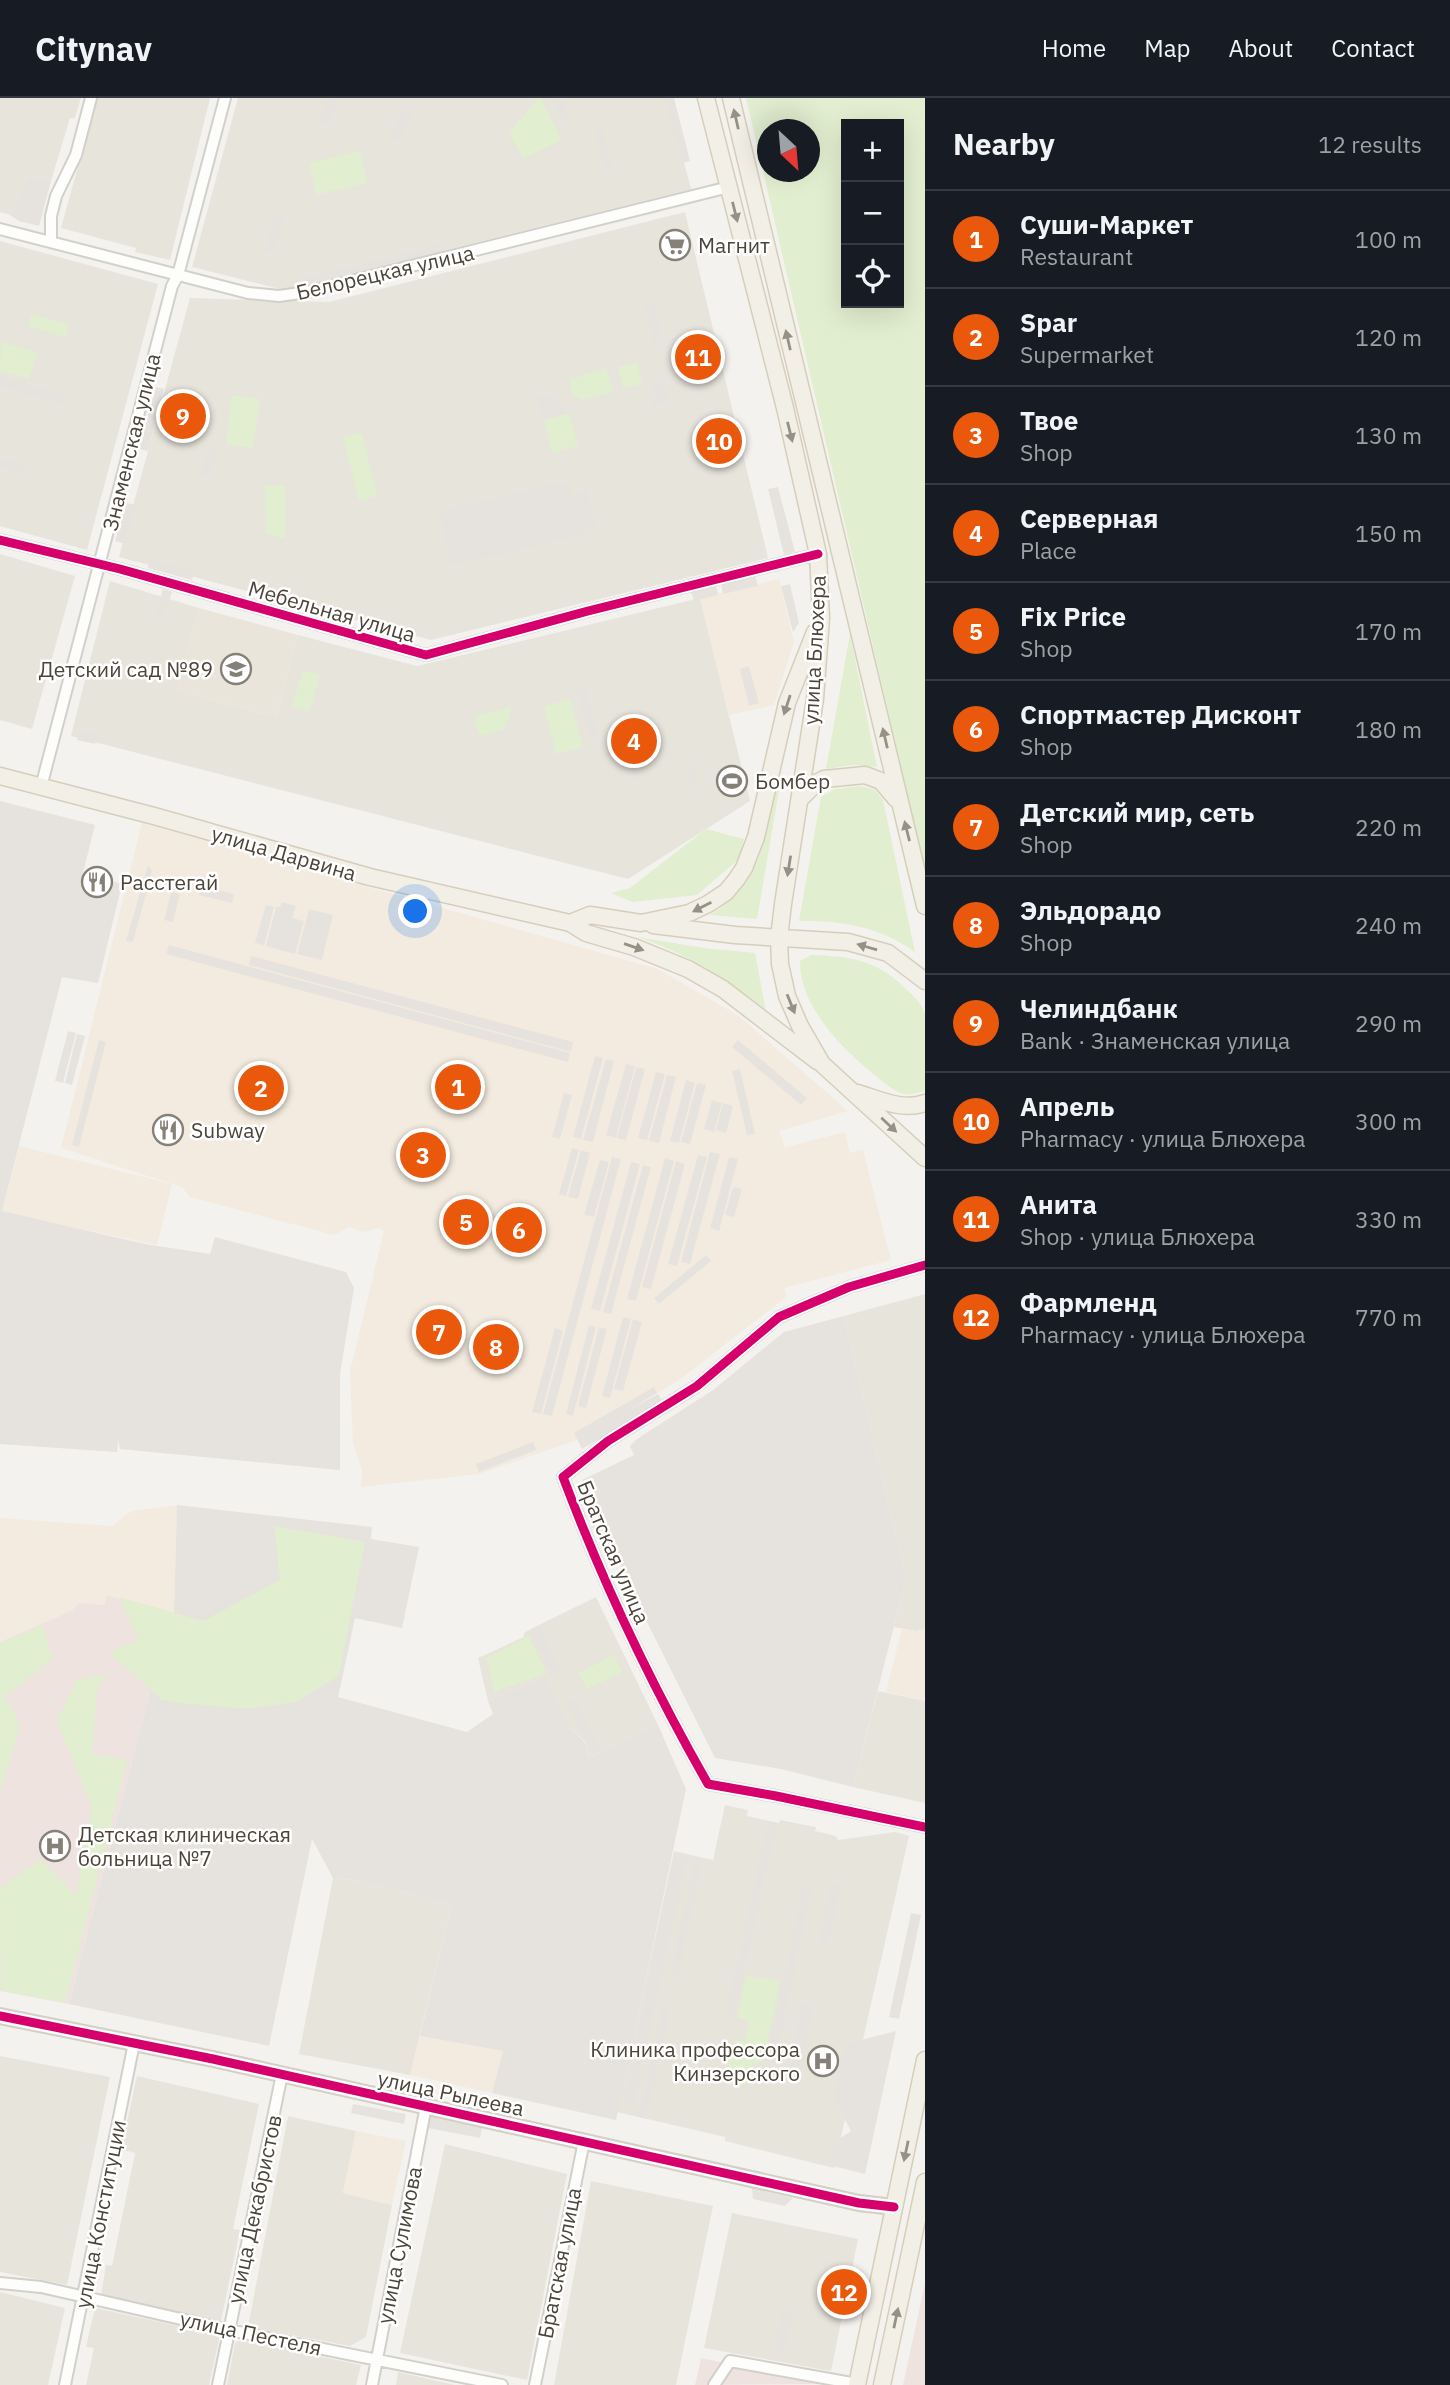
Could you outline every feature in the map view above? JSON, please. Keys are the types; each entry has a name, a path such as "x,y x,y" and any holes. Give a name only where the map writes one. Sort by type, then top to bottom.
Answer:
{"main road":[{"name":"улица Блюхера","path":"706,98 781,392 818,554 821,618 815,699 779,938 780,964 787,996 800,1026 822,1064 925,1158"},
{"name":"улица Блюхера","path":"731,98 925,906"},
{"name":"улица Дарвина","path":"570,923 590,915 640,923 689,913 726,892 744,868 756,837 787,703 821,618"},
{"path":"800,799 824,779 865,775 881,781 900,804"},
{"name":"улица Дарвина","path":"0,776 383,880 570,923 586,933 634,947 688,969 723,989 822,1064"},
{"path":"640,923 779,938 848,942 888,953 925,981"},
{"path":"853,1091 900,1106 925,1103"},
{"path":"857,2384 925,2060"},
{"path":"882,2385 925,2182"},
{"path":"894,2207 920,2214"}],"street":[{"path":"51,243 51,216 56,196 76,155 91,98"},
{"name":"Знаменская улица","path":"41,787 169,298 178,275 225,98"},
{"name":"Белорецкая улица","path":"0,229 248,293 265,296 291,295 729,187"},
{"name":"Мебельная улица","path":"0,540 99,564 426,655 818,554"},
{"name":"Братская улица","path":"925,1265 849,1287 779,1317 697,1386 608,1441 564,1476 587,1540 631,1636 667,1712 708,1784 925,1828"},
{"name":"улица Рылеева","path":"0,2016 282,2074 859,2203 894,2207"},
{"name":"улица Конституции","path":"65,2385 134,2043"},
{"name":"улица Декабристов","path":"218,2385 282,2074"},
{"name":"улица Сулимова","path":"372,2385 426,2106"},
{"name":"Братская улица","path":"535,2385 584,2141"},
{"name":"улица Пестеля","path":"0,2283 41,2287 229,2330 502,2385"},
{"path":"714,2385 730,2361 857,2384"}],"shaded area":[{"path":"0,98 81,98 75,118 70,118 51,181 28,176 10,215 0,212"},
{"path":"97,98 210,98 170,260 135,252 136,248 61,228"},
{"path":"238,98 667,98 691,189 284,290 192,267"},
{"path":"327,98 338,98 329,127 319,124"},
{"path":"551,98 561,98 572,123 564,127"},
{"path":"665,98 674,98 690,161 682,163"},
{"path":"406,107 414,111 398,141 390,137"},
{"path":"603,129 613,170 605,172 595,131"},
{"path":"28,176 51,181 39,226 19,221 10,215"},
{"path":"685,212 768,558 431,640 119,557 190,298 329,302"},
{"path":"276,213 285,216 274,252 265,250"},
{"path":"0,241 158,284 87,550 0,526"},
{"path":"443,244 445,252 304,287 302,279"},
{"path":"654,303 663,342 654,344 645,305"},
{"path":"0,377 66,395 63,404 0,387"},
{"path":"663,381 668,403 652,407 650,397 655,395 653,384"},
{"path":"156,387 164,389 148,451 139,449"},
{"path":"550,394 569,413 542,420 537,397"},
{"path":"208,447 217,449 210,478 200,476"},
{"path":"0,459 27,466 25,474 0,468"},
{"path":"566,482 577,507 584,534 457,564 451,563 441,518 443,510"},
{"path":"778,487 795,552 784,555 768,489"},
{"path":"587,489 597,528 584,526 575,495"},
{"path":"127,503 136,505 125,544 115,541"},
{"path":"0,554 75,576 32,729 0,720"},
{"path":"150,559 194,571 192,580 148,568"},
{"path":"755,576 758,586 723,594 721,584"},
{"path":"779,579 794,642 774,705 729,715 700,598"},
{"path":"110,581 199,608 177,691 276,717 298,635 417,666 700,598 750,801 628,879 71,736"},
{"path":"790,584 799,623 793,632 781,586"},
{"path":"716,585 718,595 694,601 691,591"},
{"path":"163,589 172,592 164,616 155,613"},
{"name":"Детский сад №89","path":"199,608 298,635 276,717 177,691"},
{"path":"749,666 759,703 749,706 740,669"},
{"path":"585,686 599,738 590,740 576,689"},
{"path":"79,730 97,734 95,744 77,740"},
{"path":"693,761 699,788 692,790 685,762"},
{"path":"0,801 95,825 82,877 86,878 87,875 122,884 98,983 62,977 2,1211 145,1244 210,1254 215,1237 346,1272 354,1288 340,1374 340,1470 120,1449 118,1439 117,1452 0,1444"},
{"path":"142,823 658,969 739,1016 848,1111 779,1131 786,1150 786,1147 845,1132 850,1153 863,1150 891,1260 784,1288 786,1297 678,1381 577,1440 479,1474 361,1487 362,1470 353,1444 350,1371 384,1231 379,1228 363,1232 349,1227 334,1235 190,1197 182,1187 61,1148"},
{"path":"148,865 152,871 133,942 126,941"},
{"path":"201,886 234,894 232,903 199,895"},
{"path":"171,892 180,894 173,922 164,920"},
{"path":"282,902 296,906 292,918 304,921 295,954 266,946 276,907 280,907"},
{"path":"266,905 274,907 264,945 255,943"},
{"path":"309,909 333,915 322,960 297,954"},
{"path":"169,945 570,1053 568,1062 166,954"},
{"path":"251,956 573,1042 571,1052 249,965"},
{"path":"68,1031 76,1033 63,1083 55,1081"},
{"path":"77,1034 85,1036 72,1085 65,1083"},
{"path":"99,1040 106,1042 79,1147 72,1145"},
{"path":"738,1040 807,1098 801,1105 732,1047"},
{"path":"595,1056 603,1058 581,1139 573,1137"},
{"path":"606,1059 614,1061 593,1142 583,1140"},
{"path":"626,1064 635,1066 616,1138 606,1135"},
{"path":"636,1067 645,1069 626,1140 617,1138"},
{"path":"740,1069 755,1134 747,1135 732,1071"},
{"path":"656,1072 665,1074 647,1140 638,1138"},
{"path":"667,1075 676,1077 659,1143 649,1141"},
{"path":"686,1080 695,1083 679,1143 670,1141"},
{"path":"697,1083 706,1085 690,1144 681,1142"},
{"path":"564,1093 572,1095 560,1139 552,1137"},
{"path":"712,1100 722,1103 714,1132 704,1129"},
{"path":"723,1103 733,1106 726,1133 716,1130"},
{"path":"19,1146 172,1184 157,1245 2,1212"},
{"path":"572,1148 579,1150 566,1196 559,1194"},
{"path":"581,1150 590,1153 578,1199 568,1197"},
{"path":"710,1152 720,1154 690,1264 681,1262"},
{"path":"698,1155 707,1157 677,1266 668,1264"},
{"path":"612,1157 621,1159 552,1416 543,1414"},
{"path":"729,1157 738,1159 719,1231 710,1228"},
{"path":"665,1158 674,1161 636,1301 627,1299"},
{"path":"600,1160 609,1162 594,1217 584,1215"},
{"path":"676,1161 685,1164 651,1289 642,1287"},
{"path":"631,1162 640,1164 600,1311 591,1309"},
{"path":"643,1165 651,1167 611,1314 603,1312"},
{"path":"733,1187 742,1189 734,1217 725,1215"},
{"path":"706,1255 711,1261 659,1304 654,1298"},
{"path":"925,1294 925,1629 916,1631 894,1627 906,1579 844,1316"},
{"path":"844,1316 906,1579 853,1787 781,1769 715,1758 625,1578 615,1549 605,1552 600,1544 587,1516 594,1509 582,1480 634,1455 630,1446 637,1439 713,1390 784,1332"},
{"path":"623,1317 631,1319 610,1398 602,1396"},
{"path":"633,1319 642,1322 623,1391 614,1389"},
{"path":"589,1325 596,1327 573,1416 566,1414"},
{"path":"599,1327 607,1329 586,1408 578,1406"},
{"path":"555,1328 563,1331 541,1414 532,1412"},
{"path":"654,1387 657,1393 629,1410 658,1394 663,1403 582,1449 574,1433"},
{"path":"533,1442 536,1450 479,1472 476,1464"},
{"path":"177,1505 174,1614 106,1595 105,1605 79,1603 71,1611 0,1642 0,1518 112,1526 131,1511"},
{"path":"177,1505 372,1527 371,1539 419,1547 402,1628 355,1618 338,1697 467,1732 493,1714 488,1701 547,1679 571,1729 586,1744 588,1758 658,1725 686,1789 616,2120 492,2093 503,2051 420,2036 452,1904 362,1881 333,1878 312,1839 269,2046 69,2004 148,1700 174,1614"},
{"name":"Детская клиническая больница №7","path":"106,1595 174,1614 148,1700 69,2004 0,1991 0,1642 71,1611 79,1603 105,1605"},
{"path":"596,1597 658,1725 588,1758 586,1743 571,1729 547,1680 488,1701 478,1658 524,1637 524,1633 531,1629"},
{"path":"540,1626 561,1670 552,1674 531,1631"},
{"path":"902,1629 925,1629 925,1701 886,1692"},
{"path":"878,1691 925,1701 925,1803 853,1787"},
{"path":"575,1699 601,1750 593,1754 567,1703"},
{"path":"725,1805 748,1810 747,1816 816,1827 815,1831 836,1836 838,1840 895,1832 909,1836 834,2168 725,2141 725,2137 617,2112 674,1851 713,1860"},
{"path":"768,1822 777,1823 735,2015 726,2013"},
{"path":"675,1855 687,1857 634,2104 623,2102"},
{"path":"695,1857 703,1859 678,1977 670,1975"},
{"path":"333,1878 362,1881 452,1904 410,2075 299,2054"},
{"path":"831,1884 841,1886 828,1945 818,1943"},
{"path":"803,1887 811,1889 775,2063 767,2061"},
{"path":"911,1913 921,1915 899,2019 889,2017"},
{"path":"803,2003 814,2005 801,2067 790,2065"},
{"path":"662,2008 670,2010 647,2119 639,2117"},
{"path":"896,2031 865,2174 829,2165 835,2142 851,2131 833,2098 845,2044"},
{"path":"420,2036 503,2051 492,2093 410,2075"},
{"path":"0,2056 110,2077 67,2285 0,2272"},
{"path":"137,2076 259,2104 233,2229 240,2230 221,2321 101,2295 106,2265 112,2266 135,2153 121,2149"},
{"path":"353,2104 406,2114 404,2124 351,2113"},
{"path":"288,2116 356,2131 343,2193 392,2205 366,2337 350,2346 248,2327"},
{"path":"431,2116 482,2127 480,2138 428,2128"},
{"path":"356,2131 406,2141 392,2205 343,2193"},
{"path":"445,2144 567,2174 527,2380 400,2353"},
{"path":"591,2181 713,2206 676,2385 554,2385"},
{"path":"752,2188 793,2198 785,2206 753,2199"},
{"path":"732,2213 858,2239 831,2371 704,2348"},
{"path":"925,2283 925,2385 903,2385"},
{"path":"0,2292 65,2308 48,2385 0,2385"},
{"path":"95,2308 220,2335 209,2385 86,2385 94,2348 86,2347"},
{"path":"782,2312 793,2315 784,2353 773,2351"},
{"path":"241,2340 361,2365 356,2385 227,2385 235,2343"},
{"path":"701,2358 827,2384 695,2385"},
{"path":"398,2372 455,2385 396,2385"}],"green space":[{"path":"539,98 561,140 523,159 509,132"},
{"path":"746,98 925,98 925,870 765,182 820,182 820,119 757,119 757,145"},
{"path":"360,151 367,183 316,195 309,163"},
{"path":"31,314 69,325 66,337 28,326"},
{"path":"1,342 37,352 29,379 0,371"},
{"path":"637,363 642,384 623,388 618,367"},
{"path":"606,368 613,392 583,400 573,396 571,379"},
{"path":"232,395 260,399 253,448 226,444"},
{"path":"569,413 578,446 552,453 544,420"},
{"path":"362,433 377,496 359,501 343,437"},
{"path":"265,485 285,486 285,539 266,533"},
{"path":"850,634 877,767 852,765 826,769"},
{"path":"303,670 320,675 309,712 292,706"},
{"path":"570,699 583,747 556,754 544,706"},
{"path":"512,707 504,730 480,736 474,717"},
{"path":"778,778 781,779 757,919 710,915 733,897 750,875 762,849"},
{"path":"861,786 875,790 883,800 915,952 888,936 860,927 799,921 821,797 835,789"},
{"path":"706,829 744,839 739,859 697,895 632,902 611,893 630,888"},
{"path":"637,937 755,953 766,1012 705,968 673,951"},
{"path":"811,955 852,959 876,967 887,973 916,999 925,1014 925,1090 910,1094 894,1090 847,1051 832,1034 809,999 802,980 800,961"},
{"path":"274,1526 365,1542 339,1676 296,1702 248,1709 189,1704 162,1700 109,1652 139,1640 119,1597 203,1621 280,1580"},
{"path":"43,1625 53,1658 4,1698 13,1709 19,1728 0,1792 0,1643"},
{"path":"529,1636 547,1673 495,1692 486,1658"},
{"path":"614,1655 622,1672 587,1689 578,1673"},
{"path":"106,1674 97,1689 92,1754 127,1760 65,2003 1,1990 0,1889 40,1859 76,1895 92,1807 57,1720 78,1679"},
{"path":"746,1975 780,1982 764,2060 749,2068 746,2086 725,2082 734,2039 745,2042 749,2021 737,2018"}],"cycle path":[{"path":"0,540 120,569 426,655 588,611 818,554"},
{"path":"925,1265 849,1287 779,1317 697,1386 608,1441 563,1477 630,1634 667,1710 708,1784 925,1827"},
{"path":"0,2016 213,2059 859,2203 894,2207"}],"place":[{"name":"Магнит","path":"675,245"},
{"name":"Анита","path":"698,357"},
{"name":"Челиндбанк","path":"183,416"},
{"name":"Апрель","path":"719,441"},
{"name":"Детский сад №89","path":"236,669"},
{"name":"Серверная","path":"634,741"},
{"name":"Бомбер","path":"732,781"},
{"name":"Расстегай","path":"97,882"},
{"name":"Суши-Маркет","path":"458,1087"},
{"name":"Spar","path":"261,1088"},
{"name":"Subway","path":"168,1130"},
{"name":"Твое","path":"423,1155"},
{"name":"Fix Price","path":"466,1222"},
{"name":"Спортмастер Дисконт","path":"519,1230"},
{"name":"Детский мир, сеть","path":"439,1332"},
{"name":"Эльдорадо","path":"496,1347"},
{"name":"Детская клиническая больница №7","path":"55,1846"},
{"name":"Клиника профессора Кинзерского","path":"823,2061"},
{"name":"Фармленд","path":"844,2292"}]}
